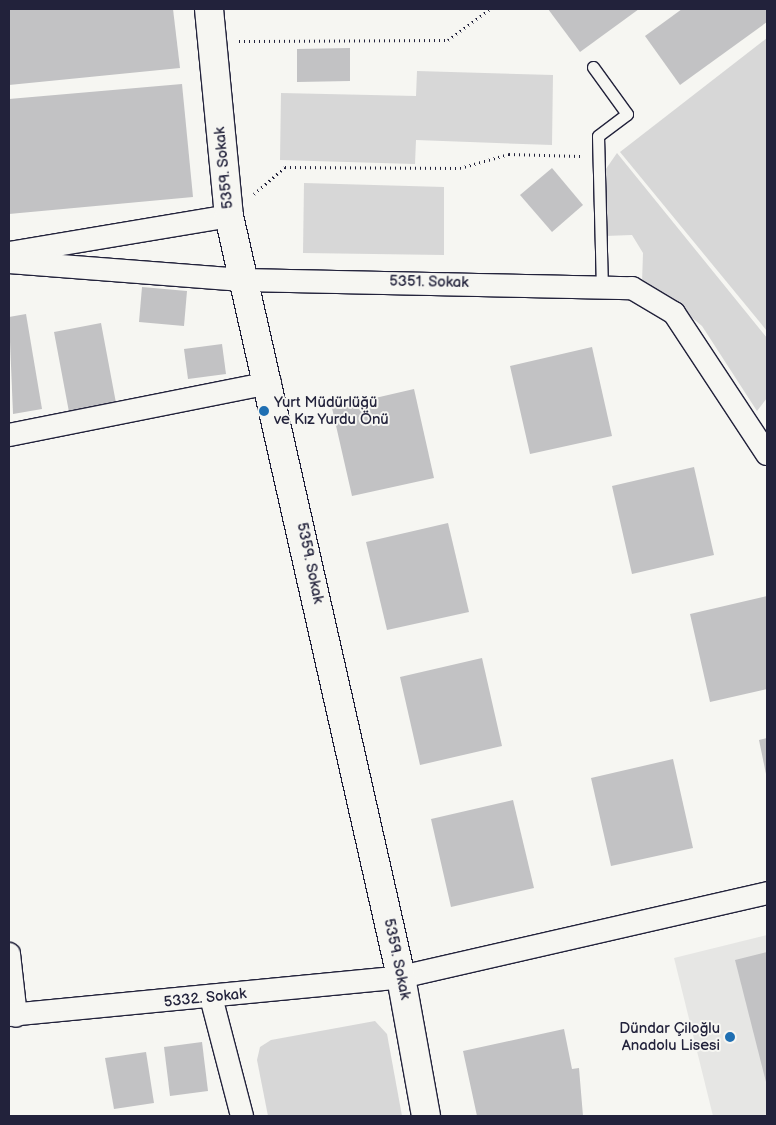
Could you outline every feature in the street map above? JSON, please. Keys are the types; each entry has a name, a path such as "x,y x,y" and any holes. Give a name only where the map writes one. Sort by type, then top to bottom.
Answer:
{"street":[{"name":"5359. Sokak","path":"209,9 229,216 242,280 270,383 401,977 426,1116"},
{"path":"9,253 229,216"},
{"name":"5351. Sokak","path":"9,262 242,280 602,285 632,288 674,313 767,454"},
{"path":"9,435 270,383"},
{"name":"5332. Sokak","path":"12,1015 401,977 767,893"},
{"path":"9,954 12,1015"},
{"path":"211,997 242,1116"}],"lane":[{"path":"593,67 627,114 598,136 602,285"}],"path":[{"path":"211,42 448,40 490,9"},
{"path":"229,216 286,167 460,168 509,154 598,157"}],"shaded area":[{"path":"767,38 767,331 620,152"},
{"path":"417,71 553,75 552,145 416,140 415,164 280,160 281,93 416,96"},
{"path":"617,153 767,338 767,398 757,411 702,326 668,298 642,283 643,253 632,235 605,236 601,176"},
{"path":"304,183 444,187 444,255 303,253"},
{"name":"Dündar Çiloğlu Anadolu Lisesi","path":"767,935 767,1116 713,1116 674,958"},
{"path":"375,1021 387,1034 402,1116 268,1116 257,1060 260,1047 271,1040"}],"building":[{"path":"9,9 173,9 180,68 9,85"},
{"path":"548,9 639,9 580,52"},
{"path":"682,9 767,9 767,22 680,85 645,36"},
{"path":"350,48 350,81 297,82 297,49"},
{"path":"182,84 193,197 9,214 9,99"},
{"path":"552,168 583,205 552,232 520,195"},
{"path":"142,287 187,291 184,326 139,322"},
{"path":"26,314 42,409 13,414 9,317"},
{"path":"101,323 116,403 69,412 54,332"},
{"path":"222,344 226,374 188,379 184,349"},
{"path":"592,347 612,436 530,454 510,366"},
{"path":"414,389 434,478 352,496 332,408"},
{"path":"694,467 714,555 632,574 612,486"},
{"path":"448,523 469,612 387,630 366,542"},
{"path":"767,596 767,689 710,702 690,614"},
{"path":"482,658 502,746 420,765 400,677"},
{"path":"767,738 767,774 766,774 759,740"},
{"path":"673,759 693,848 611,866 591,778"},
{"path":"513,800 534,888 451,907 431,819"},
{"path":"767,952 767,1086 735,960"},
{"path":"564,1029 572,1069 579,1068 583,1116 477,1116 463,1051"},
{"path":"202,1042 208,1091 170,1096 164,1047"},
{"path":"146,1052 154,1103 114,1109 105,1058"}],"place":[{"name":"Yurt Müdürlüğü ve Kız Yurdu Önü","path":"264,411"},
{"name":"Dündar Çiloğlu Anadolu Lisesi","path":"730,1037"}]}
